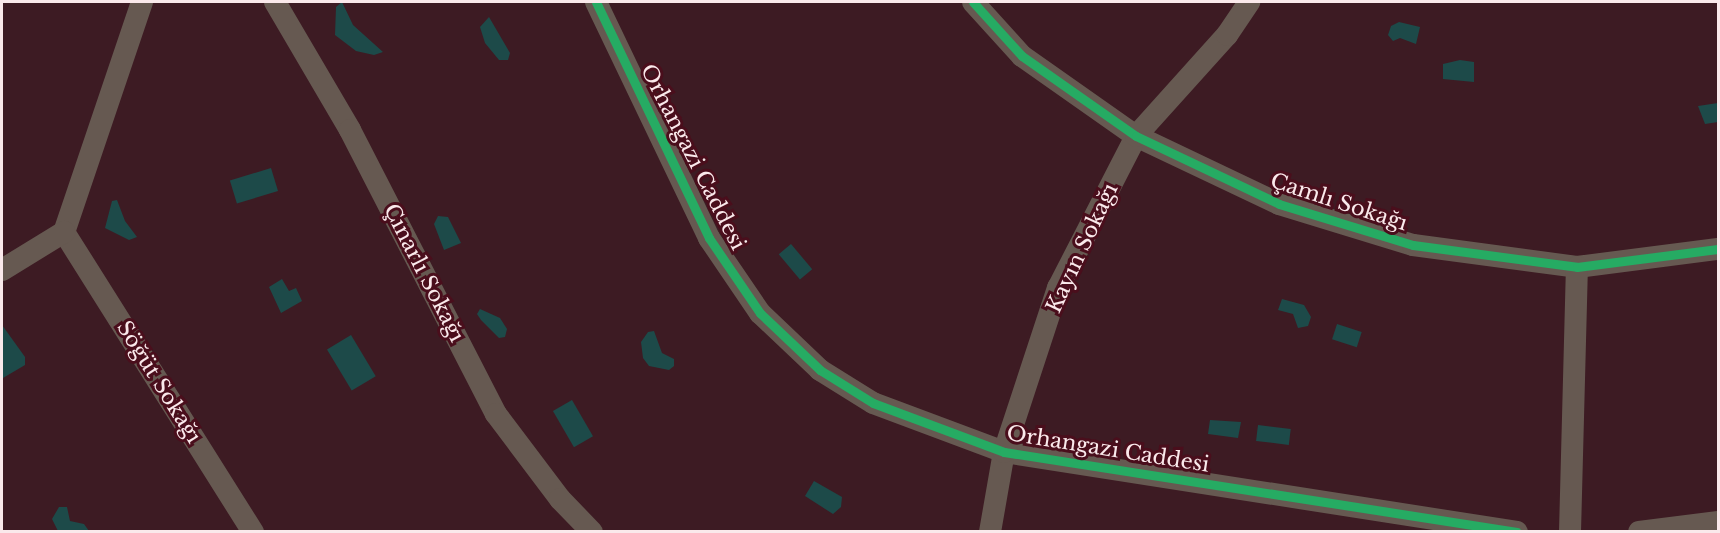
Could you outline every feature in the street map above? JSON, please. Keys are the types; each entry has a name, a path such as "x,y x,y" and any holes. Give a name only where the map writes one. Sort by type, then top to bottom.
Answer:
{"street":[{"path":"2,270 64,232 142,2"},
{"name":"Çınarlı Sokağı","path":"275,2 350,130 496,414 560,499 592,531"},
{"name":"Orhangazi Caddesi","path":"596,2 709,238 760,313 820,370 873,403 1004,452 1517,531"},
{"name":"Çamlı Sokağı","path":"973,2 1022,56 1136,136 1279,204 1413,245 1577,267 1719,249"},
{"name":"Kayın Sokağı","path":"990,531 1004,452 1058,288 1136,136 1227,35 1249,2"},
{"name":"Söğüt Sokağı","path":"64,232 254,531"},
{"path":"1570,531 1577,267"},
{"path":"1639,531 1719,522"}],"water":[{"path":"342,2 353,25 383,52 374,55 356,51 335,35 336,7"},
{"path":"489,17 510,53 508,60 499,60 485,43 480,27"},
{"path":"1399,22 1420,27 1416,44 1400,38 1393,41 1388,35 1391,26"},
{"path":"1460,60 1474,62 1474,82 1443,79 1443,64"},
{"path":"1718,103 1718,122 1705,124 1698,106"},
{"path":"271,168 278,191 237,204 230,181"},
{"path":"117,200 125,221 137,237 129,240 105,228 112,201"},
{"path":"438,216 448,217 461,243 444,250 434,224"},
{"path":"791,244 812,269 800,280 779,254"},
{"path":"282,279 289,291 296,288 302,301 281,313 269,287"},
{"path":"1282,299 1304,305 1311,317 1308,326 1298,328 1293,314 1278,310"},
{"path":"480,309 500,318 507,329 505,337 499,338 481,320 477,314"},
{"path":"1337,324 1362,332 1357,347 1332,339"},
{"path":"2,325 25,357 25,365 3,378"},
{"path":"654,331 662,353 674,359 674,366 669,370 649,366 643,358 641,342 648,332"},
{"path":"351,335 376,376 352,391 327,349"},
{"path":"572,400 593,436 574,447 553,411"},
{"path":"1210,420 1241,422 1238,438 1208,434"},
{"path":"1258,425 1291,429 1289,445 1256,441"},
{"path":"814,481 842,497 841,507 833,514 805,496"},
{"path":"59,507 67,507 70,521 84,524 89,531 58,531 52,519"}],"cycle path":[{"path":"596,2 709,238 760,313 820,370 873,403 1004,452 1517,532"},
{"path":"973,2 1022,56 1136,136 1279,204 1413,245 1577,267 1718,249"}]}
